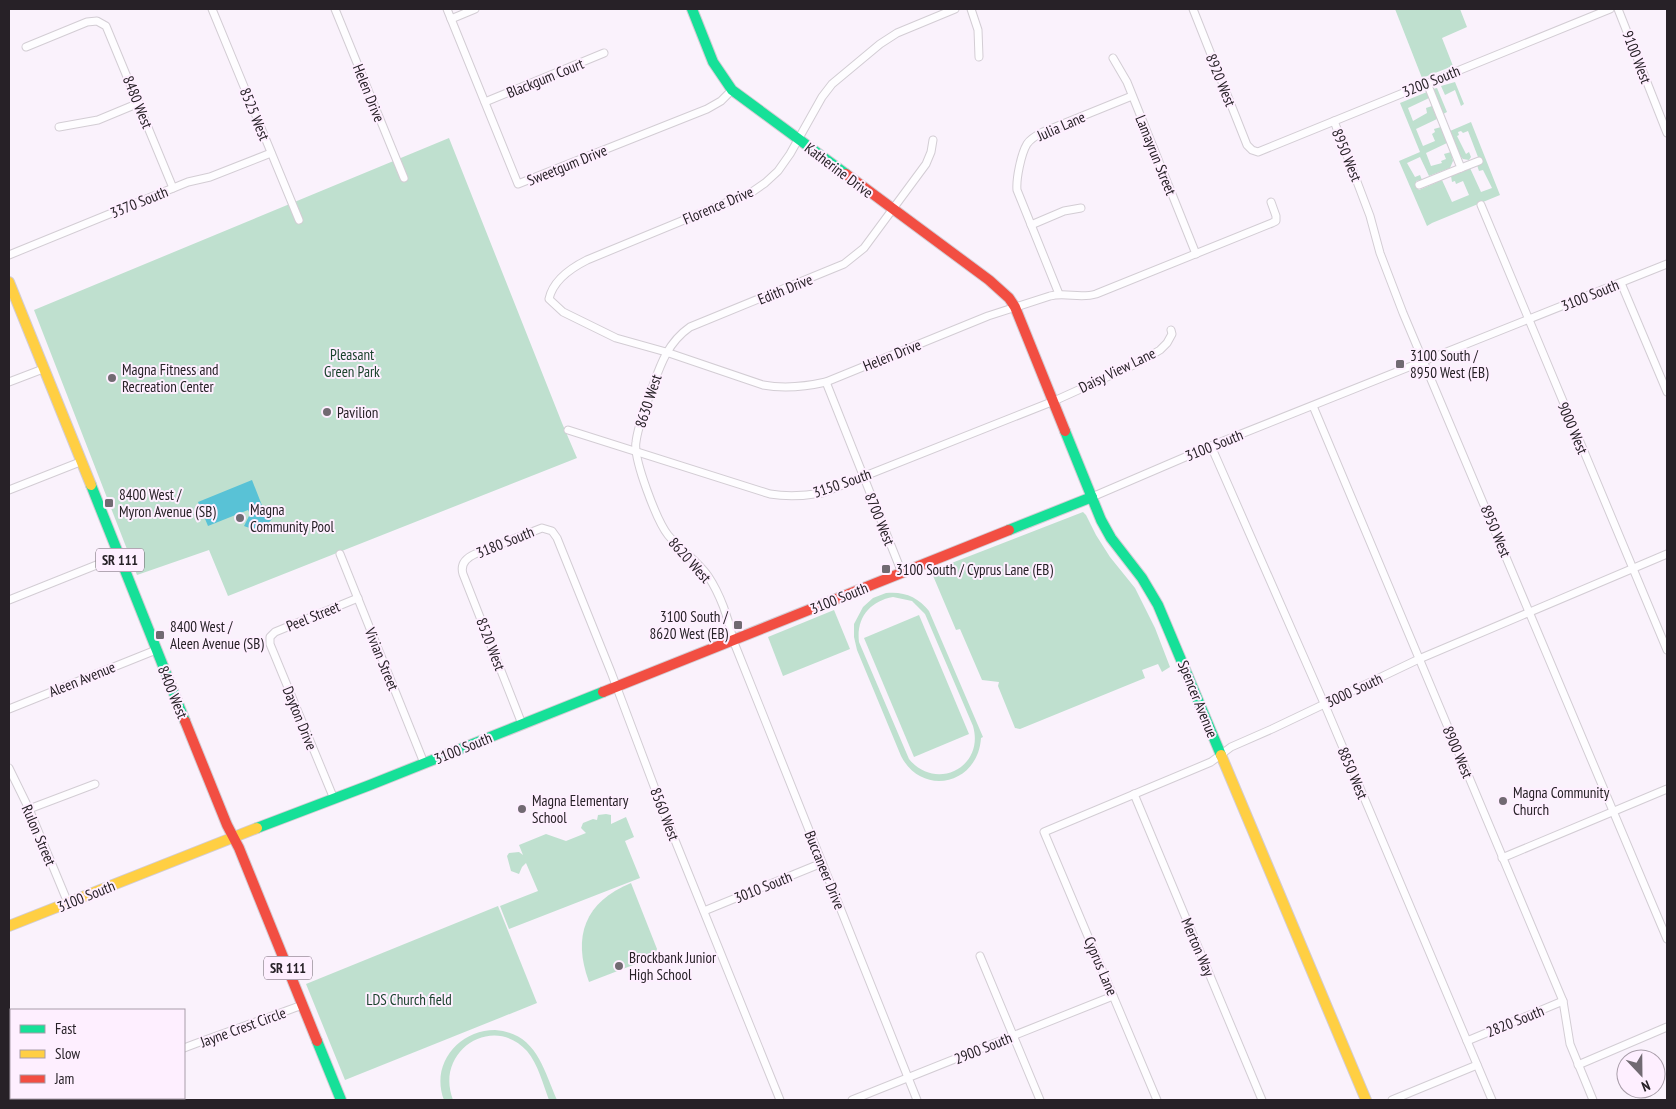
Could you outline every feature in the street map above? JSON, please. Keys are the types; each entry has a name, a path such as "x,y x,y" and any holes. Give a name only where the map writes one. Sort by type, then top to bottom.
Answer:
{"street":[{"name":"8525 West","path":"212,9 299,220"},
{"name":"Helen Drive","path":"335,9 404,178"},
{"name":"Sweetgum Drive","path":"447,9 518,184 707,109 721,101 732,90"},
{"path":"451,19 476,9"},
{"name":"Katherine Drive","path":"692,9 715,65 732,90 996,285 1015,307"},
{"name":"Florence Drive","path":"549,299 552,290 566,273 587,260 752,192 765,183 778,171 799,140 822,97 845,72 897,33 955,9"},
{"path":"971,9 978,30 979,57"},
{"name":"8920 West","path":"1193,9 1244,138 1252,150"},
{"name":"3200 South","path":"1252,150 1258,152 1610,9"},
{"name":"9100 West","path":"1618,9 1667,133"},
{"name":"8480 West","path":"26,47 87,22 102,22 109,30 173,188"},
{"name":"Blackgum Court","path":"485,102 604,54"},
{"name":"Lamayrun Street","path":"1113,58 1124,76 1196,254"},
{"path":"1427,83 1461,168"},
{"name":"Julia Lane","path":"1059,294 1018,194 1017,186 1027,144 1043,132 1132,96"},
{"path":"59,127 98,120 138,103"},
{"name":"8950 West","path":"1334,121 1370,216 1387,271 1667,939"},
{"name":"Edith Drive","path":"666,352 680,334 690,327 844,264 864,248 926,164 933,140"},
{"name":"3370 South","path":"9,255 188,182 210,177 270,153"},
{"path":"1419,185 1479,160"},
{"name":"Helen Drive","path":"549,299 563,312 616,338 666,352 763,385 800,388 826,382 988,316 1015,307 1059,294 1078,296 1096,294 1276,221 1271,202"},
{"name":"9000 West","path":"1481,205 1667,650"},
{"path":"1031,225 1064,211 1081,208"},
{"name":"3100 South","path":"9,926 902,573 1092,497 1211,446 1667,264"},
{"name":"8400 West","path":"9,282 156,650 341,1100"},
{"path":"1621,282 1667,392"},
{"name":"Spencer Avenue","path":"1015,307 1092,497 1111,538 1142,578 1158,605 1366,1100"},
{"name":"Daisy View Lane","path":"1054,401 1149,357 1167,343 1172,334 1171,330"},
{"name":"8630 West","path":"635,452 638,429 666,352"},
{"path":"9,382 44,369"},
{"name":"8700 West","path":"826,382 902,573"},
{"name":"3150 South","path":"568,430 770,494 788,497 822,493 1054,401"},
{"name":"8900 West","path":"1313,406 1563,1001 1570,1044 1593,1100"},
{"name":"8850 West","path":"1211,446 1324,704 1492,1100"},
{"name":"8620 West","path":"635,452 664,530 706,574 713,584 733,640"},
{"path":"9,490 80,462"},
{"name":"3180 South","path":"463,564 467,558 474,554 539,528 550,530"},
{"name":"8560 West","path":"550,530 557,538 780,1100"},
{"name":"Vivian Street","path":"340,554 424,763"},
{"name":"3000 South","path":"1044,832 1211,762 1231,747 1418,659 1667,554"},
{"path":"9,600 119,556"},
{"name":"8520 West","path":"463,564 463,574 522,724"},
{"name":"Peel Street","path":"270,637 275,632 358,598"},
{"name":"Dayton Drive","path":"270,637 270,644 334,799"},
{"name":"Buccaneer Drive","path":"733,640 917,1100"},
{"name":"Aleen Avenue","path":"9,709 156,650"},
{"name":"Rulon Street","path":"9,768 29,809 68,903"},
{"path":"29,809 94,784"},
{"path":"1502,858 1667,789"},
{"name":"Merton Way","path":"1134,794 1262,1100"},
{"name":"Cyprus Lane","path":"1044,832 1157,1100"},
{"name":"3010 South","path":"704,911 822,863"},
{"path":"980,956 1040,1100"},
{"name":"2900 South","path":"852,1100 1113,996"},
{"name":"2820 South","path":"1467,1041 1563,1001"},
{"name":"Jayne Crest Circle","path":"185,1048 302,1005"},
{"path":"1578,1065 1667,1027"},
{"path":"1392,1100 1477,1065"}],"green space":[{"path":"1395,9 1460,9 1467,27 1442,38 1453,66 1422,78"},
{"path":"1455,82 1464,104 1461,106 1455,90 1445,95 1441,86"},
{"path":"1437,88 1447,112 1443,114 1433,89"},
{"path":"1427,92 1429,98 1408,108 1413,121 1427,113 1426,108 1432,106 1437,119 1416,129 1423,146 1435,141 1432,134 1435,132 1434,129 1441,127 1447,143 1426,153 1431,166 1442,163 1441,161 1446,159 1444,154 1451,152 1453,161 1450,168 1429,176 1420,157 1407,163 1415,177 1420,175 1422,180 1416,181 1417,185 1415,187 1419,190 1442,180 1452,202 1469,195 1463,181 1456,184 1455,181 1452,182 1451,176 1470,168 1481,192 1492,188 1483,170 1479,171 1477,165 1482,162 1480,157 1478,157 1468,131 1458,132 1459,135 1457,136 1466,154 1469,152 1471,157 1469,160 1463,159 1460,156 1450,131 1471,122 1500,195 1427,226 1399,161 1420,152 1400,103"},
{"name":"Pleasant Green Park","path":"449,138 577,458 228,596 209,550 137,575 34,310"},
{"path":"1083,512 1110,557 1135,588 1155,628 1170,667 1162,672 1158,664 1142,670 1145,678 1020,729 1015,728 998,686 999,682 982,680 960,629 956,630 931,571"},
{"path":"886,593 905,594 920,602 929,611 983,737 981,738 978,754 970,766 960,775 948,780 935,781 922,777 910,769 901,756 857,650 854,637 854,624 863,607 873,598","holes":["893,597 912,601 925,614 973,726 975,741 972,753 965,763 956,770 944,774 932,774 920,769 909,759 859,642 862,618 871,607 878,602"]},
{"path":"834,610 850,649 783,676 768,637"},
{"path":"919,615 969,734 914,757 864,638"},
{"path":"598,815 611,815 611,824 626,817 634,837 625,841 640,878 509,929 500,906 538,891 526,863 519,874 511,871 507,856 509,853 519,852 523,855 519,845 546,834 566,841 586,833 581,828 583,823 593,819 597,820"},
{"path":"631,883 657,949 654,957 589,982 582,950 586,922 603,900"},
{"name":"LDS Church field","path":"498,906 537,1003 345,1080 306,984"},
{"path":"495,1030 509,1033 529,1045 542,1065 557,1100 549,1100 537,1068 527,1051 513,1040 498,1036 484,1037 470,1043 459,1053 452,1066 449,1082 453,1100 444,1100 441,1074 444,1062 451,1052 459,1043 470,1036"}],"water":[{"path":"252,480 263,508 275,514 269,522 258,528 244,526 250,514 248,510 208,526 198,502"}],"traffic: fast":[{"path":"692,9 713,62 732,90 846,174"},
{"path":"1065,431 1101,520 1111,538 1142,578 1158,605 1221,755"},
{"path":"91,485 185,721"},
{"path":"1009,530 1092,497"},
{"path":"257,828 603,692"},
{"path":"317,1041 341,1100"}],"traffic: slow":[{"path":"9,282 91,485"},
{"path":"1221,755 1366,1100"},
{"path":"9,926 257,828"}],"traffic: jam":[{"path":"846,174 989,280 1009,298 1015,307 1065,431"},
{"path":"603,692 1009,530"},
{"path":"185,721 317,1041"}],"place":[{"name":"3100 South / 8950 West (EB)","path":"1400,364"},
{"name":"Magna Fitness and Recreation Center","path":"112,378"},
{"name":"Pavilion","path":"327,412"},
{"name":"8400 West / Myron Avenue (SB)","path":"109,503"},
{"name":"Magna Community Pool","path":"240,518"},
{"name":"3100 South / Cyprus Lane (EB)","path":"886,569"},
{"name":"3100 South / 8620 West (EB)","path":"738,625"},
{"name":"8400 West / Aleen Avenue (SB)","path":"160,635"},
{"name":"Magna Community Church","path":"1503,801"},
{"name":"Magna Elementary School","path":"522,809"},
{"name":"Brockbank Junior High School","path":"619,966"}]}
